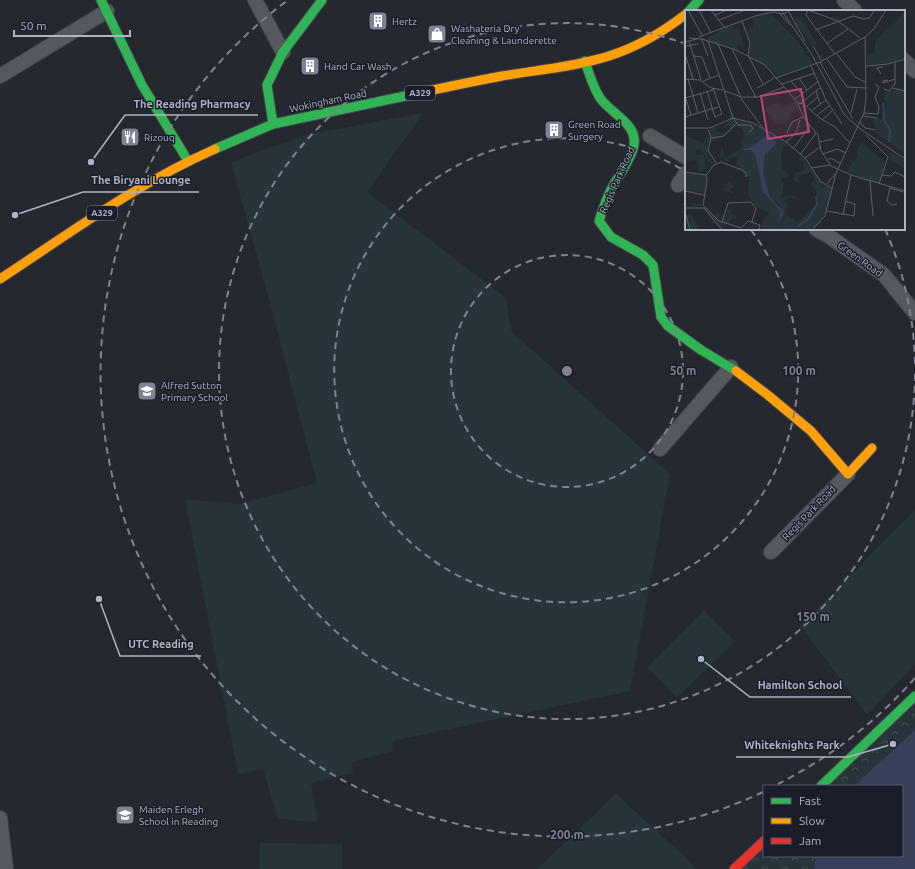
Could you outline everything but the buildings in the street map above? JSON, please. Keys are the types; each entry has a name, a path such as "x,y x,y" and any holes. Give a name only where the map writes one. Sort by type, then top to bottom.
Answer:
{"street":[{"path":"255,0 283,52"},
{"path":"273,124 267,85 283,52 322,0"},
{"path":"690,10 699,0"},
{"path":"844,0 854,10"},
{"path":"0,76 104,5 142,85 188,161"},
{"name":"Wokingham Road","path":"0,279 152,180 188,161 246,134 273,124 302,117 485,79 609,56 639,44 660,33 685,15"},
{"name":"Regis Park Road","path":"585,61 596,92 601,100 613,113 627,122 632,134 634,147 603,205 599,221 611,237 643,255 653,265 661,317 668,326 701,350 731,366 769,396 811,431 848,474"},
{"path":"905,61 915,71"},
{"path":"650,136 685,156"},
{"path":"678,185 685,174"},
{"name":"Green Road","path":"818,230 884,275 915,313"},
{"path":"660,449 731,366"},
{"name":"Regis Park Road","path":"771,552 872,448"},
{"path":"822,785 915,696"},
{"path":"0,818 6,869"},
{"path":"734,869 763,842"}],"green space":[{"path":"423,113 367,192 505,297 512,332 670,474 630,691 393,741 393,751 352,762 353,773 311,783 318,822 278,819 263,769 238,774 185,499 238,504 317,483 231,162 305,135"},
{"path":"915,510 915,664 867,715 801,626"},
{"path":"704,610 735,641 677,698 647,667"},
{"path":"915,701 915,869 741,869 763,847 763,857 903,857 903,785 828,785"},
{"path":"616,794 698,869 537,869"},
{"path":"260,843 342,844 342,869 259,869"}],"water":[{"path":"915,730 915,869 814,869 816,857 903,857 903,785 855,785"}],"traffic: fast":[{"path":"101,0 142,85 188,161"},
{"path":"273,124 267,85 283,52 322,0"},
{"path":"690,10 699,0"},
{"path":"585,61 593,85 600,98 624,120 633,133 634,141 633,149 625,167 609,193 599,221 611,237 643,255 653,265 661,317 668,326 701,350 736,371"},
{"path":"215,149 273,124 424,92"},
{"path":"822,785 915,696"}],"traffic: slow":[{"path":"424,92 502,76 569,66 596,60 630,48 668,27 685,15"},
{"path":"0,279 132,193 187,162 215,149"},
{"path":"736,371 811,431 848,474 872,448"}],"traffic: jam":[{"path":"734,869 763,842"}],"place":[{"name":"Hertz","path":"378,21"},
{"name":"Washateria Dry Cleaning & Launderette","path":"437,34"},
{"name":"Hand Car Wash","path":"310,66"},
{"name":"Green Road Surgery","path":"554,130"},
{"name":"Rizouq","path":"130,137"},
{"name":"The Reading Pharmacy","path":"91,162"},
{"name":"The Biryani Lounge","path":"15,215"},
{"name":"Alfred Sutton Primary School","path":"147,391"},
{"name":"UTC Reading","path":"99,599"},
{"name":"Hamilton School","path":"701,659"},
{"name":"Whiteknights Park","path":"893,744"},
{"name":"Maiden Erlegh School in Reading","path":"125,815"}]}
